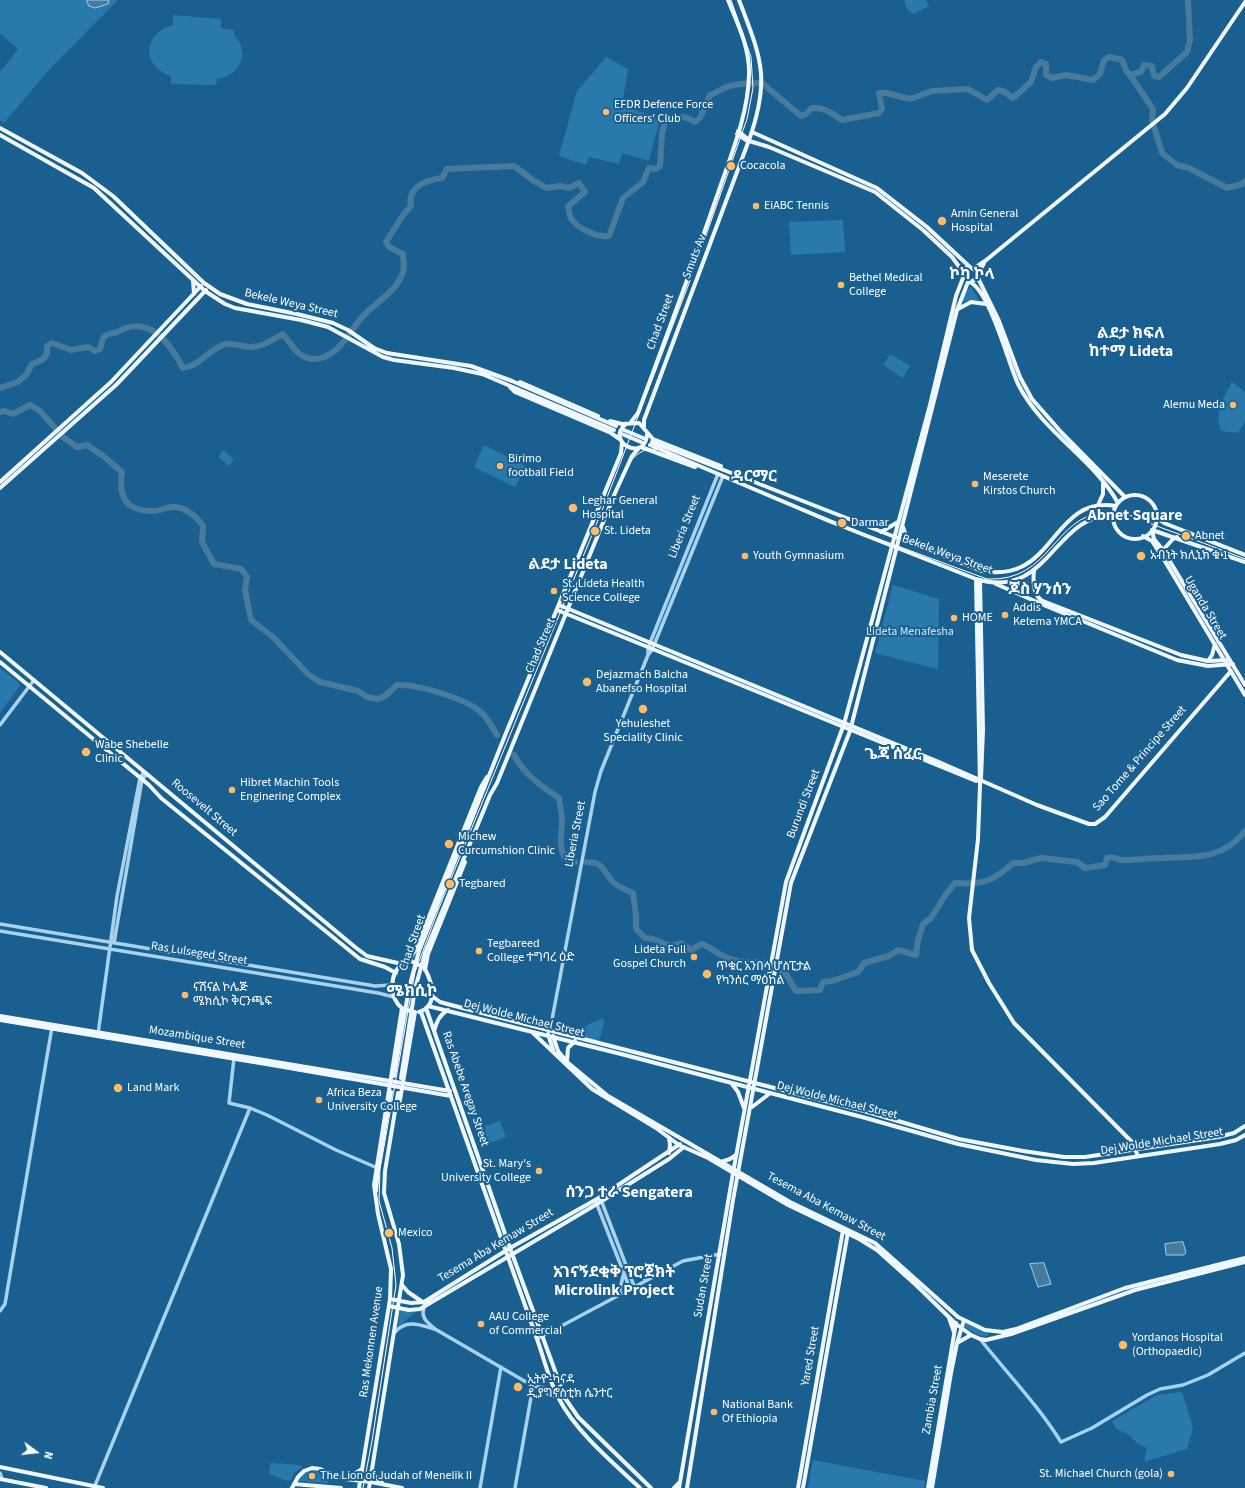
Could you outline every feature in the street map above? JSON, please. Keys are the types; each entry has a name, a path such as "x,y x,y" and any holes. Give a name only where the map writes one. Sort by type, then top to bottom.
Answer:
{"main road":[{"name":"Chad Street","path":"630,422 638,413 674,316 737,134 748,88 749,75 746,50 728,0"},
{"name":"Smuts Av","path":"645,429 644,420 752,132 762,92 762,80 755,41 739,0"},
{"path":"963,272 966,268 972,268 986,261 1044,211 1155,124 1188,88 1245,2"},
{"name":"Bekele Weya Street","path":"0,128 82,173 113,196 204,283 237,302 314,318 350,331 374,348 387,353 471,366 512,381 615,428 510,387"},
{"path":"752,132 877,188 927,227 972,268 977,275 999,321 1020,377 1032,399 1062,434 1125,497"},
{"path":"737,134 875,192 946,252 963,272 963,278 978,288 1024,394 1041,418 1103,483 1117,505"},
{"path":"0,135 76,176 108,200 200,287 211,295 235,308 312,322 347,337 372,353 394,360 470,371 510,387 515,392 611,433 629,448 646,441 645,429"},
{"path":"108,200 113,196"},
{"path":"969,282 974,280 986,261"},
{"name":"Burundi Street","path":"748,1088 786,882 844,726 930,405 956,296 963,278"},
{"path":"192,279 194,294"},
{"name":"Burundi Street","path":"755,1090 792,883 851,729 957,310 969,282"},
{"path":"0,482 111,382 204,283"},
{"path":"0,488 116,385 209,287"},
{"path":"197,299 211,295"},
{"path":"957,310 971,302 986,304"},
{"path":"512,381 518,381 549,393 614,422 622,424 630,422 639,423 653,439 717,465 749,480"},
{"path":"621,441 621,430 630,422"},
{"path":"623,432 641,444 691,466 715,473"},
{"name":"Chad Street","path":"394,1076 409,988 414,968 427,931 621,453 621,441"},
{"name":"Chad Street","path":"424,968 428,954 494,789 621,478 632,456 641,444"},
{"name":"Bekele Weya Street","path":"1113,515 1094,517 1075,528 1034,570 1022,577 996,584 978,579 892,546 715,473 651,444 749,480 982,571 1005,572 1025,565 1069,520 1081,512 1098,505 1117,505"},
{"path":"1098,505 1103,494 1103,483"},
{"path":"1135,495 1145,498 1154,508 1156,517 1152,530 1143,536 1133,538 1122,535 1115,526 1113,515 1117,505 1125,497 1135,495"},
{"path":"1156,517 1171,526 1245,555"},
{"path":"1069,520 1075,528"},
{"path":"881,532 898,521"},
{"path":"903,527 906,536 913,544"},
{"path":"1152,530 1177,537 1245,562"},
{"name":"Uganda Street","path":"1152,530 1154,539 1163,550 1229,662 1231,671 1245,695"},
{"name":"Uganda Street","path":"1143,536 1152,541 1215,644 1245,685"},
{"path":"1163,550 1173,539 1177,537"},
{"path":"1034,570 1035,589 1039,599 1182,656 1208,661 1229,662"},
{"path":"978,579 980,782 969,923 972,950 989,983 1014,1023 1132,1142 1138,1156"},
{"path":"996,584 1177,660 1200,665 1229,662"},
{"path":"559,605 844,726"},
{"path":"557,610 650,649 844,726"},
{"path":"1208,661 1212,655 1215,644"},
{"name":"Roosevelt Street","path":"0,652 367,956 402,964"},
{"name":"Roosevelt Street","path":"0,662 141,779 161,798 360,959 385,967 396,973"},
{"name":"Sao Tome & Principe Street","path":"844,726 1083,823 1091,824 1105,818 1231,671"},
{"path":"87,734 92,729"},
{"name":"Chad Street","path":"409,962 416,949 481,787 491,772"},
{"name":"Chad Street","path":"401,1078 416,989 428,945 490,795 494,789"},
{"path":"802,837 808,840"},
{"path":"786,882 792,883"},
{"path":"302,911 306,906"},
{"path":"776,933 782,934"},
{"path":"409,962 424,968 431,981 432,996 427,1007 421,1012 403,1009 394,997 392,985 396,973 402,964 409,962"},
{"name":"Dej Wolde Michael Street","path":"432,996 440,1002 550,1031 576,1040 732,1084 862,1117 958,1144 1036,1160 1080,1164 1220,1144 1236,1140 1245,1134"},
{"name":"Dej Wolde Michael Street","path":"427,1007 448,1010 548,1036 576,1040 750,1082 864,1111 959,1139 1017,1150 1077,1158 1227,1136 1245,1126"},
{"name":"Ras Abebe Aregay Street","path":"427,1007 434,1032 509,1251"},
{"name":"Ras Mekonnen Avenue","path":"359,1488 390,1299 391,1268 375,1200 375,1167 403,1009"},
{"path":"434,1032 437,1021 442,1014 448,1010"},
{"name":"Ras Mekonnen Avenue","path":"387,1208 387,1176 414,1012"},
{"name":"Ras Abebe Aregay Street","path":"421,1012 449,1091 565,1398 578,1417 651,1488"},
{"path":"492,1021 493,1015"},
{"name":"Mozambique Street","path":"0,1016 98,1036 235,1057"},
{"name":"Mozambique Street","path":"0,1020 52,1027 99,1031 235,1057 402,1086"},
{"path":"550,1031 548,1036 553,1051"},
{"path":"550,1031 558,1051 567,1062 608,1096 685,1142"},
{"path":"532,1032 592,1089 681,1146"},
{"path":"567,1062 568,1048 576,1040"},
{"path":"732,1084 738,1092 744,1108"},
{"path":"402,1086 454,1091"},
{"path":"402,1086 456,1097"},
{"name":"Sudan Street","path":"687,1486 731,1202 733,1171 748,1088"},
{"name":"Sudan Street","path":"731,1202 739,1174 755,1090"},
{"name":"Ras Mekonnen Avenue","path":"375,1200 378,1169 391,1092"},
{"name":"Ras Mekonnen Avenue","path":"369,1488 402,1284 402,1258 387,1208 383,1182 398,1093"},
{"path":"752,1108 769,1094"},
{"path":"743,1114 750,1114"},
{"path":"668,1153 670,1145 669,1138"},
{"name":"Tesema Aba Kemaw Street","path":"425,1304 509,1251 669,1159 685,1142 721,1162 733,1171"},
{"name":"Tesema Aba Kemaw Street","path":"601,1199 668,1153 681,1146"},
{"name":"Tesema Aba Kemaw Street","path":"681,1146 739,1174 789,1203"},
{"path":"721,1162 730,1159 736,1154"},
{"name":"Tesema Aba Kemaw Street","path":"739,1174 747,1181 830,1224 880,1246 958,1316 981,1329 997,1332 1016,1329 1157,1283 1245,1262"},
{"path":"736,1187 747,1181"},
{"name":"Yared Street","path":"798,1488 843,1229"},
{"name":"Tesema Aba Kemaw Street","path":"848,1231 885,1256 956,1324 971,1335 980,1339 998,1338 1125,1288 1245,1258"},
{"name":"Yared Street","path":"803,1488 848,1231"},
{"name":"Sudan Street","path":"679,1488 720,1254 723,1247"},
{"name":"Tesema Aba Kemaw Street","path":"425,1304 507,1256 509,1251"},
{"path":"507,1256 537,1339 548,1377 558,1397 576,1423 616,1466 640,1488"},
{"path":"402,1284 408,1292 425,1304"},
{"path":"390,1299 425,1304"},
{"path":"389,1306 414,1310 425,1304"},
{"path":"948,1316 954,1335"},
{"name":"Zambia Street","path":"928,1488 958,1316"},
{"name":"Zambia Street","path":"932,1488 957,1343 964,1320"},
{"path":"997,1332 998,1338"},
{"path":"957,1343 971,1335"},
{"path":"616,1466 621,1460"},
{"path":"0,1467 103,1488"},
{"path":"293,1486 304,1471 312,1468 320,1469 345,1479 360,1480 402,1488"},
{"path":"345,1479 354,1476 363,1469"},
{"path":"372,1473 383,1484"},
{"path":"1,1479 46,1488"},
{"path":"674,1488 680,1482"},
{"path":"293,1486 341,1488"}],"street":[{"name":"Liberia Street","path":"652,644 715,473"},
{"name":"Liberia Street","path":"550,1031 595,792 612,744 652,644 723,476"},
{"path":"677,573 682,575"},
{"path":"0,725 34,680"},
{"path":"98,1036 110,949 141,779 146,773"},
{"name":"Ras Lulseged Street","path":"0,924 375,986 392,985"},
{"path":"18,934 19,927"},
{"name":"Ras Lulseged Street","path":"0,931 240,971 378,992 394,997"},
{"path":"55,940 56,933"},
{"path":"240,971 242,964"},
{"path":"303,981 304,974"},
{"path":"325,984 326,978"},
{"path":"0,1311 6,1298 52,1027"},
{"path":"235,1057 229,1103 250,1108 375,1167"},
{"path":"95,1487 250,1108"},
{"path":"601,1199 634,1286"},
{"path":"596,1202 630,1289"},
{"path":"537,1339 634,1286 683,1262 720,1254"},
{"path":"626,1267 637,1276 647,1280"},
{"path":"619,1294 623,1284 623,1273"},
{"path":"425,1304 423,1312 424,1318 436,1329 533,1386 562,1391"},
{"path":"395,1332 402,1325 409,1323 436,1329"},
{"path":"980,1339 1005,1371 1047,1419 1061,1442 1092,1428 1147,1395 1160,1389 1183,1385 1208,1375 1245,1353"},
{"path":"480,1488 501,1367"},
{"path":"515,1488 533,1386"},
{"path":"538,1387 551,1396 565,1398"},
{"path":"0,1473 1,1479"}],"green space":[{"path":"0,0 118,0 47,72 4,123 0,120 0,72 18,49 0,33"},
{"path":"904,0 926,0 929,6 913,14 907,9"},
{"path":"173,15 221,19 221,28 234,30 234,34 241,46 242,58 237,68 228,76 217,79 216,85 171,84 171,76 161,71 154,65 150,58 149,50 155,35 163,29 173,25"},
{"name":"EFDR Defence Force Officers' Club","path":"606,57 628,69 622,106 660,118 649,161 622,153 619,164 589,157 586,165 559,156 577,91"},
{"path":"843,220 845,252 791,255 789,222"},
{"path":"971,287 979,300 962,302 965,292"},
{"path":"890,354 910,366 903,378 883,365"},
{"name":"Alemu Meda","path":"1232,382 1245,392 1245,421 1238,433 1221,431 1219,425 1219,412"},
{"name":"Birimo football Field","path":"484,445 526,466 515,487 474,467"},
{"path":"223,450 234,459 229,466 218,457"},
{"name":"Lideta Menafesha","path":"893,585 939,599 938,669 875,653"},
{"path":"0,668 19,683 19,687 0,713"},
{"path":"603,1018 604,1023 599,1041 568,1034"},
{"path":"500,1121 506,1137 487,1144 483,1132 486,1130 485,1126"},
{"path":"400,1310 418,1310 398,1327"},
{"path":"965,1323 988,1333 988,1336 981,1336 972,1332 964,1326"},
{"path":"1182,1392 1193,1428 1187,1449 1144,1462 1147,1448 1137,1443 1128,1434 1116,1429 1112,1421 1157,1395"},
{"path":"813,1460 925,1481 924,1488 808,1488"},
{"path":"270,1463 303,1466 294,1473 291,1480 288,1481 269,1474"},
{"path":"312,1470 318,1472 329,1483 297,1481 305,1473"}],"shaded area":[{"path":"87,0 109,0 108,4 95,8 89,6"},
{"path":"1183,1242 1186,1253 1184,1255 1166,1255 1165,1244"},
{"path":"1044,1263 1051,1284 1038,1287 1030,1264"}],"waterway":[{"path":"0,388 18,382 26,375 32,364 42,360 47,354 47,346 52,343 71,350 88,347 95,351 100,349 102,340 105,336 128,327 139,326 157,334 171,349 183,368 195,364 220,346 232,344 255,347 283,334 292,347 304,357 309,359 324,357 338,348 360,319 397,285 404,270 403,254 389,247 386,242 403,215 411,206 412,194 415,189 424,183 442,178 447,169 514,166 534,181 547,188 560,186 569,188 579,183 585,192 568,206 571,218 582,229 588,232 609,236 623,198 643,182 649,168 656,169 660,166 662,134 665,122 673,118 680,117 684,117 695,122 700,118 710,95 725,88 739,84 762,83 801,116 806,114 812,108 817,108 828,111 842,120 879,113 882,109 879,93 886,93 910,99 932,91 968,89 987,100 998,90 1005,92 1013,98 1031,82 1036,67 1041,62 1046,64 1046,75 1052,78 1066,75 1093,80 1100,74 1104,60 1109,57 1122,60 1127,72 1130,75 1141,72 1144,65 1152,66 1154,76 1159,77 1187,52 1190,40 1188,0"},
{"path":"1130,75 1153,109 1152,120 1162,153 1177,165 1189,168 1227,188 1242,184 1245,181"},
{"path":"0,412 4,411 13,414 30,405 40,411 63,437 77,447 87,445 103,456 122,472 121,489 123,496 131,506 137,509 154,511 177,507 186,510 194,516 203,526 202,542 214,564 241,569 247,577 245,590 251,620 273,637 309,675 320,682 358,691 367,697 378,699 385,696 397,685 417,687 455,698 476,708 483,714 497,735"},
{"path":"514,755 528,774 540,785 559,798 562,818 562,852 565,857 575,862"},
{"path":"782,972 786,974 796,991 820,990 823,982 832,981 858,972 864,963 889,956 898,950 916,955 918,940 923,924 931,918 946,894 955,883 980,883 986,881 993,878 1013,863 1023,863 1041,858 1077,862 1085,868 1105,865 1107,858 1123,860 1196,857 1217,852 1227,847 1245,831"},
{"path":"586,862 597,864 603,868 615,884 633,893 636,929 645,938 670,945 681,943 691,950 702,944 723,956 734,960 745,962 762,962"}],"tram line":[{"path":"363,1488 372,1441 396,1285 392,1248 379,1201 380,1169 415,972 439,908 603,508 691,278 747,119 753,88 751,57 731,0"},
{"path":"615,491 631,460 643,451 651,449 661,450 865,534 987,579 1009,577 1025,570 1039,560 1074,525 1088,516 1106,512 1120,513 1135,517 1245,559"}],"place":[{"name":"EFDR Defence Force Officers' Club","path":"606,112"},
{"name":"Cocacola","path":"731,166"},
{"name":"EiABC Tennis","path":"756,206"},
{"name":"Amin General Hospital","path":"942,221"},
{"name":"Bethel Medical College","path":"841,285"},
{"name":"Alemu Meda","path":"1233,405"},
{"name":"Birimo football Field","path":"500,466"},
{"name":"Meserete Kirstos Church","path":"975,484"},
{"name":"Leghar General Hospital","path":"573,508"},
{"name":"Darmar","path":"842,523"},
{"name":"St. Lideta","path":"595,531"},
{"name":"Abnet","path":"1186,536"},
{"name":"Youth Gymnasium","path":"745,556"},
{"name":"አብነት ክሊኒክ ቁ 1","path":"1141,556"},
{"name":"St. Lideta Health Science College","path":"554,591"},
{"name":"Addis Ketema YMCA","path":"1005,615"},
{"name":"HOME","path":"954,618"},
{"name":"Dejazmach Balcha Abanefso Hospital","path":"587,682"},
{"name":"Yehuleshet Speciality Clinic","path":"643,709"},
{"name":"Wabe Shebelle Clinic","path":"86,752"},
{"name":"Hibret Machin Tools Enginering Complex","path":"232,790"},
{"name":"Michew Curcumshion Clinic","path":"449,844"},
{"name":"Tegbared","path":"450,884"},
{"name":"Tegbareed College ተግባረ ዕድ","path":"479,951"},
{"name":"Lideta Full Gospel Church","path":"694,957"},
{"name":"ጥቁር አንበሳ ሆስፒታል የካንሰር ማዕከል","path":"707,974"},
{"name":"ናሽናል ኮሌጅ ሜክሲኮ ቅርንጫፍ","path":"185,995"},
{"name":"Land Mark","path":"118,1088"},
{"name":"Africa Beza University College","path":"319,1100"},
{"name":"St. Mary's University College","path":"539,1171"},
{"name":"Mexico","path":"389,1233"},
{"name":"AAU College of Commercial","path":"481,1324"},
{"name":"Yordanos Hospital (Orthopaedic)","path":"1123,1345"},
{"name":"ኢትዮ-ካናዳ ዲያግኖስቲክ ሴንተር","path":"518,1387"},
{"name":"National Bank Of Ethiopia","path":"714,1412"},
{"name":"St. Michael Church (gola)","path":"1171,1474"},
{"name":"The Lion of Judah of Menelik II","path":"312,1476"}],"district":[{"name":"ኮካ ኮላ","path":"972,275"},
{"name":"ልደታ ክፍለ ከተማ Lideta","path":"1131,343"},
{"name":"ዳርማር","path":"754,477"},
{"name":"Abnet Square","path":"1135,516"},
{"name":"ልደታ Lideta","path":"568,565"},
{"name":"ጆስ ሃንሰን","path":"1040,590"},
{"name":"ጌጃ ሰፈር","path":"893,755"},
{"name":"ሜክሲኮ","path":"412,992"},
{"name":"ሰንጋ ተራ Sengatera","path":"629,1193"},
{"name":"አገናኝደቂቅ ፕሮጀክት Microlink Project","path":"614,1282"}]}
